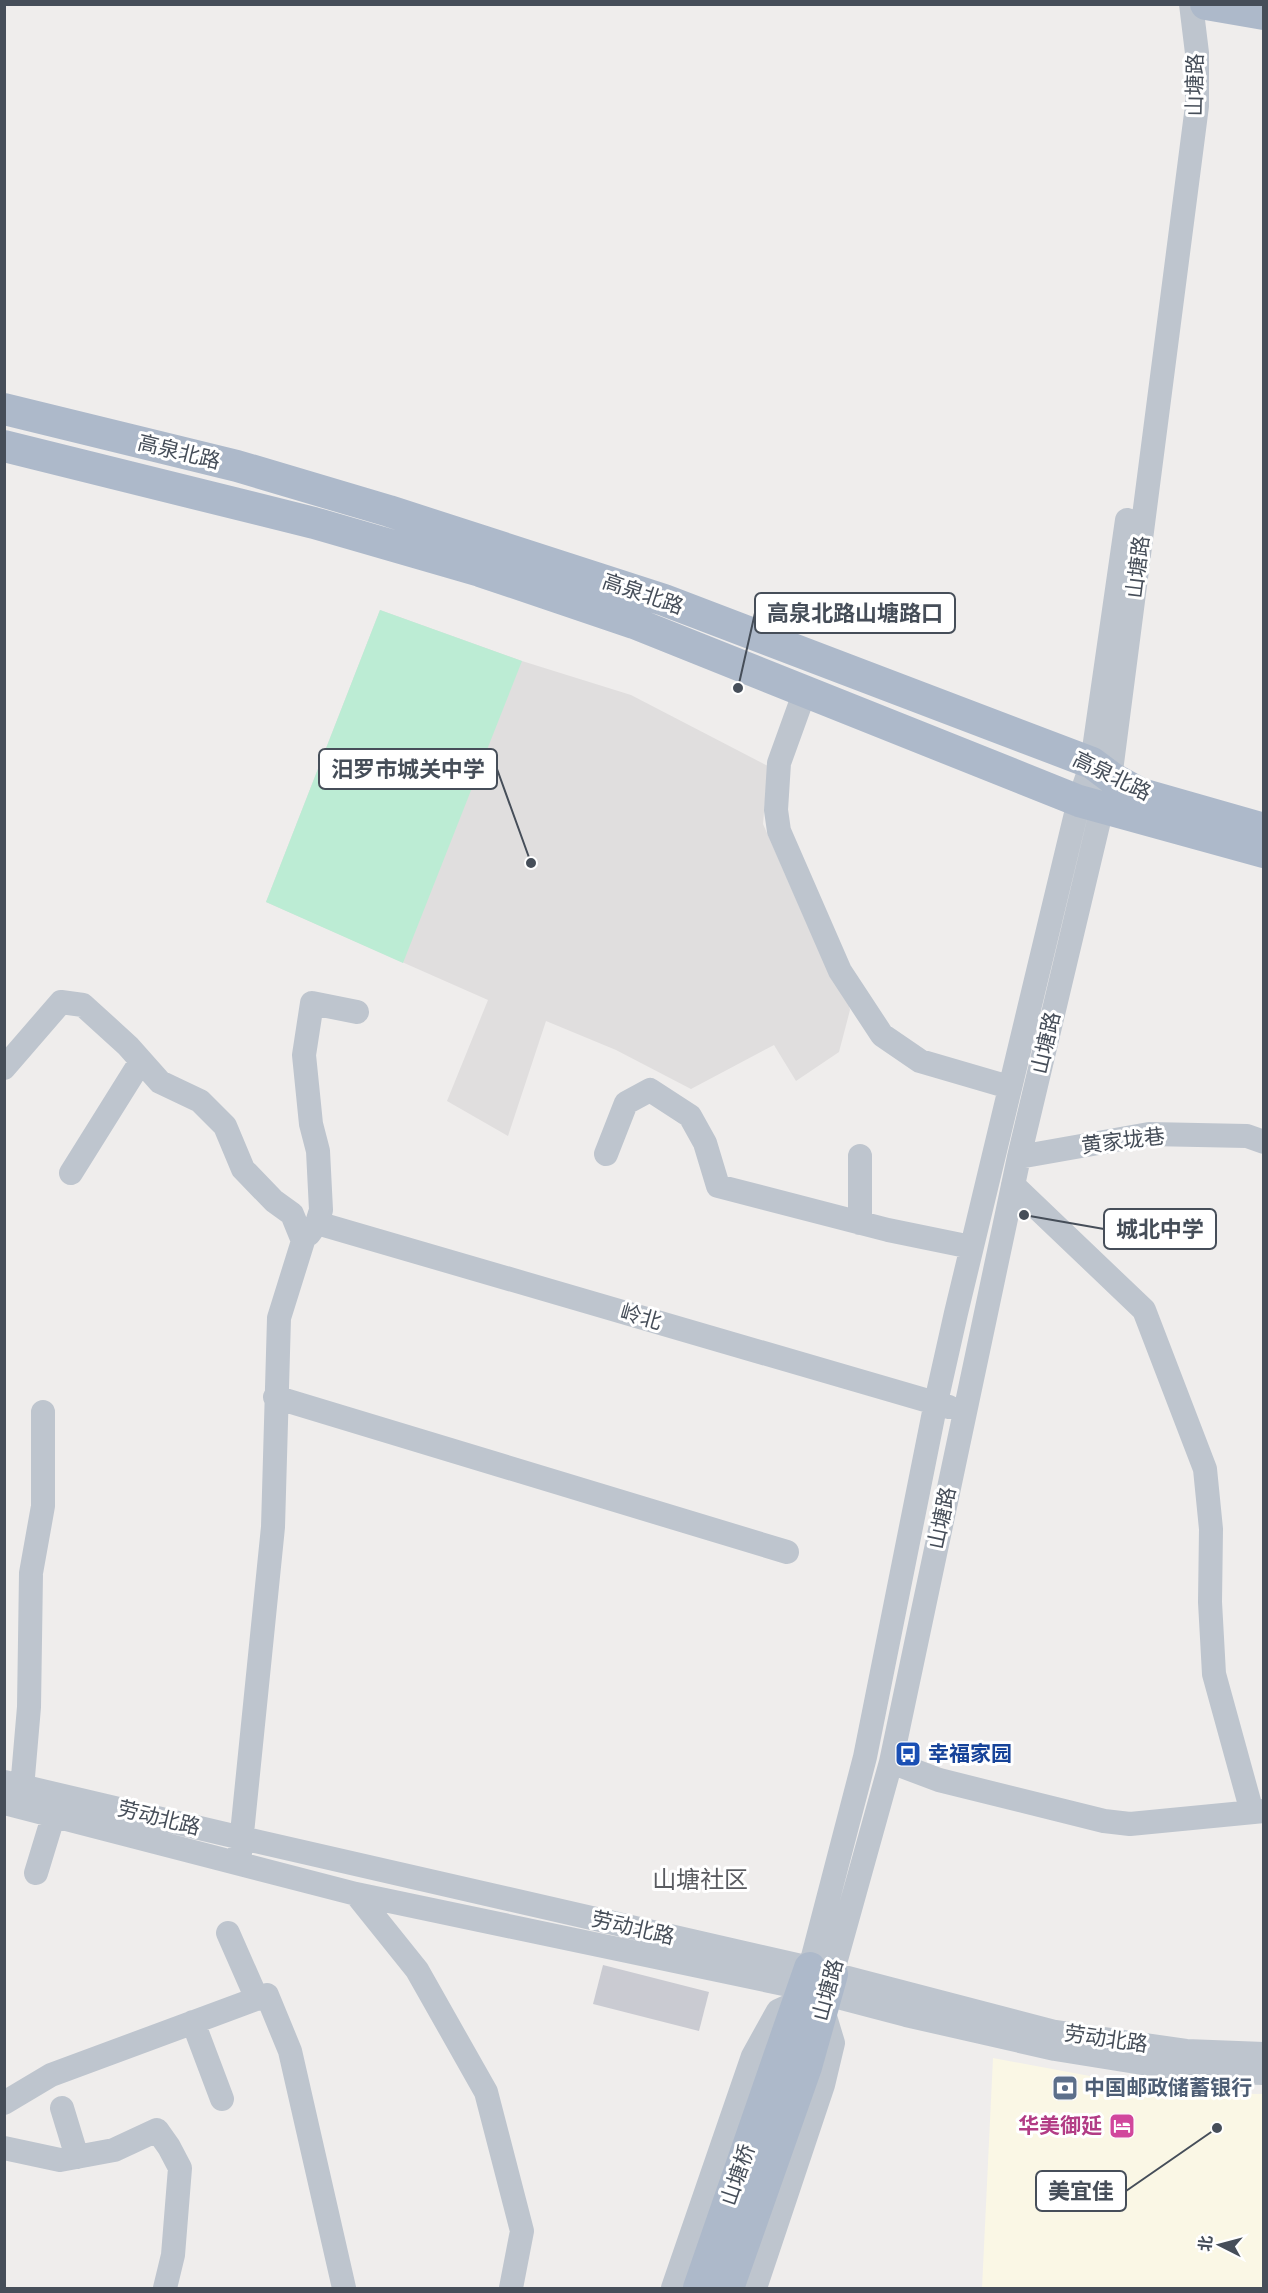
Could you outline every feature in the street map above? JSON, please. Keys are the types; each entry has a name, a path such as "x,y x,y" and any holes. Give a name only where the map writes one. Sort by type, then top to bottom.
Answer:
{"main road":[{"path":"1206,4 1263,14"},
{"name":"高泉北路","path":"4,409 237,466 400,514 642,593 1102,770 1141,794 1263,829"},
{"name":"高泉北路","path":"4,446 314,523 480,572 634,623 1090,804 1263,852"},
{"name":"山塘路","path":"792,2064 816,1989"},
{"name":"山塘桥","path":"699,2289 792,2064"},
{"name":"山塘桥","path":"728,2289 792,2064"}],"street":[{"name":"山塘路","path":"816,1989 936,1402 971,1246 1009,1087 1090,804 1102,770 1188,105 1188,55 1177,4"},
{"name":"山塘路","path":"1102,770 1113,759 1197,106 1197,53 1191,4"},
{"path":"805,691 779,763 776,810 779,831 840,971 882,1035 920,1061 1009,1087"},
{"name":"山塘路","path":"816,1989 891,1762 1019,1157 1090,804"},
{"path":"4,1068 61,1002 83,1005 128,1046 160,1082 200,1101 225,1126 243,1169 274,1201 292,1214 310,1232"},
{"path":"240,1864 273,1527 279,1318 310,1232 321,1210 319,1161 311,1124 304,1055 312,1003 357,1012"},
{"path":"71,1173 141,1060"},
{"path":"606,1154 626,1103 650,1090 690,1116 705,1143 718,1186 860,1223 971,1246"},
{"name":"黄家垅巷","path":"1019,1157 1149,1134 1248,1136 1263,1142"},
{"path":"860,1156 860,1223"},
{"path":"891,1762 939,1780 1104,1821 1130,1824 1258,1812 1214,1674 1210,1602 1211,1529 1205,1469 1144,1310 1013,1185"},
{"name":"岭北","path":"310,1232 936,1402 965,1412"},
{"path":"275,1397 787,1552"},
{"path":"13,1794 29,1707 31,1573 43,1506 43,1412"},
{"name":"劳动北路","path":"13,1794 242,1838 816,1989 906,2015 1055,2049 1192,2071 1263,2073"},
{"name":"劳动北路","path":"13,1794 54,1814 356,1894 816,1989 1055,2032 1186,2051 1263,2054"},
{"path":"36,1873 54,1814"},
{"path":"356,1894 417,1970 486,2092 522,2231 511,2289"},
{"path":"228,1933 257,1999"},
{"path":"673,2289 753,2056 778,2011 816,1989 833,2043 823,2085 755,2289"},
{"path":"4,2103 51,2075 267,1995 290,2051 344,2289"},
{"path":"193,2022 222,2099"},
{"path":"62,2108 77,2157"},
{"path":"4,2148 60,2160 114,2150 157,2130 180,2168 173,2255 165,2289"}],"shaded area":[{"path":"380,610 522,661 631,695 768,766 763,824 807,924 847,997 850,1010 839,1052 796,1081 774,1045 691,1089 616,1050 546,1021 508,1136 447,1101 488,1000 266,902"},
{"path":"993,2058 1181,2093 1263,2094 1263,2288 982,2288"}],"green space":[{"path":"380,610 522,661 403,963 266,902"}],"building":[{"path":"603,1965 709,1992 699,2031 593,2004"}],"place":[{"name":"高泉北路山塘路口","path":"738,688"},
{"name":"汨罗市城关中学","path":"531,863"},
{"name":"城北中学","path":"1024,1215"},
{"name":"幸福家园","path":"908,1754"},
{"name":"中国邮政储蓄银行","path":"1065,2088"},
{"name":"华美御延","path":"1122,2126"},
{"name":"美宜佳","path":"1217,2128"}],"district":[{"name":"山塘社区","path":"700,1880"}]}
